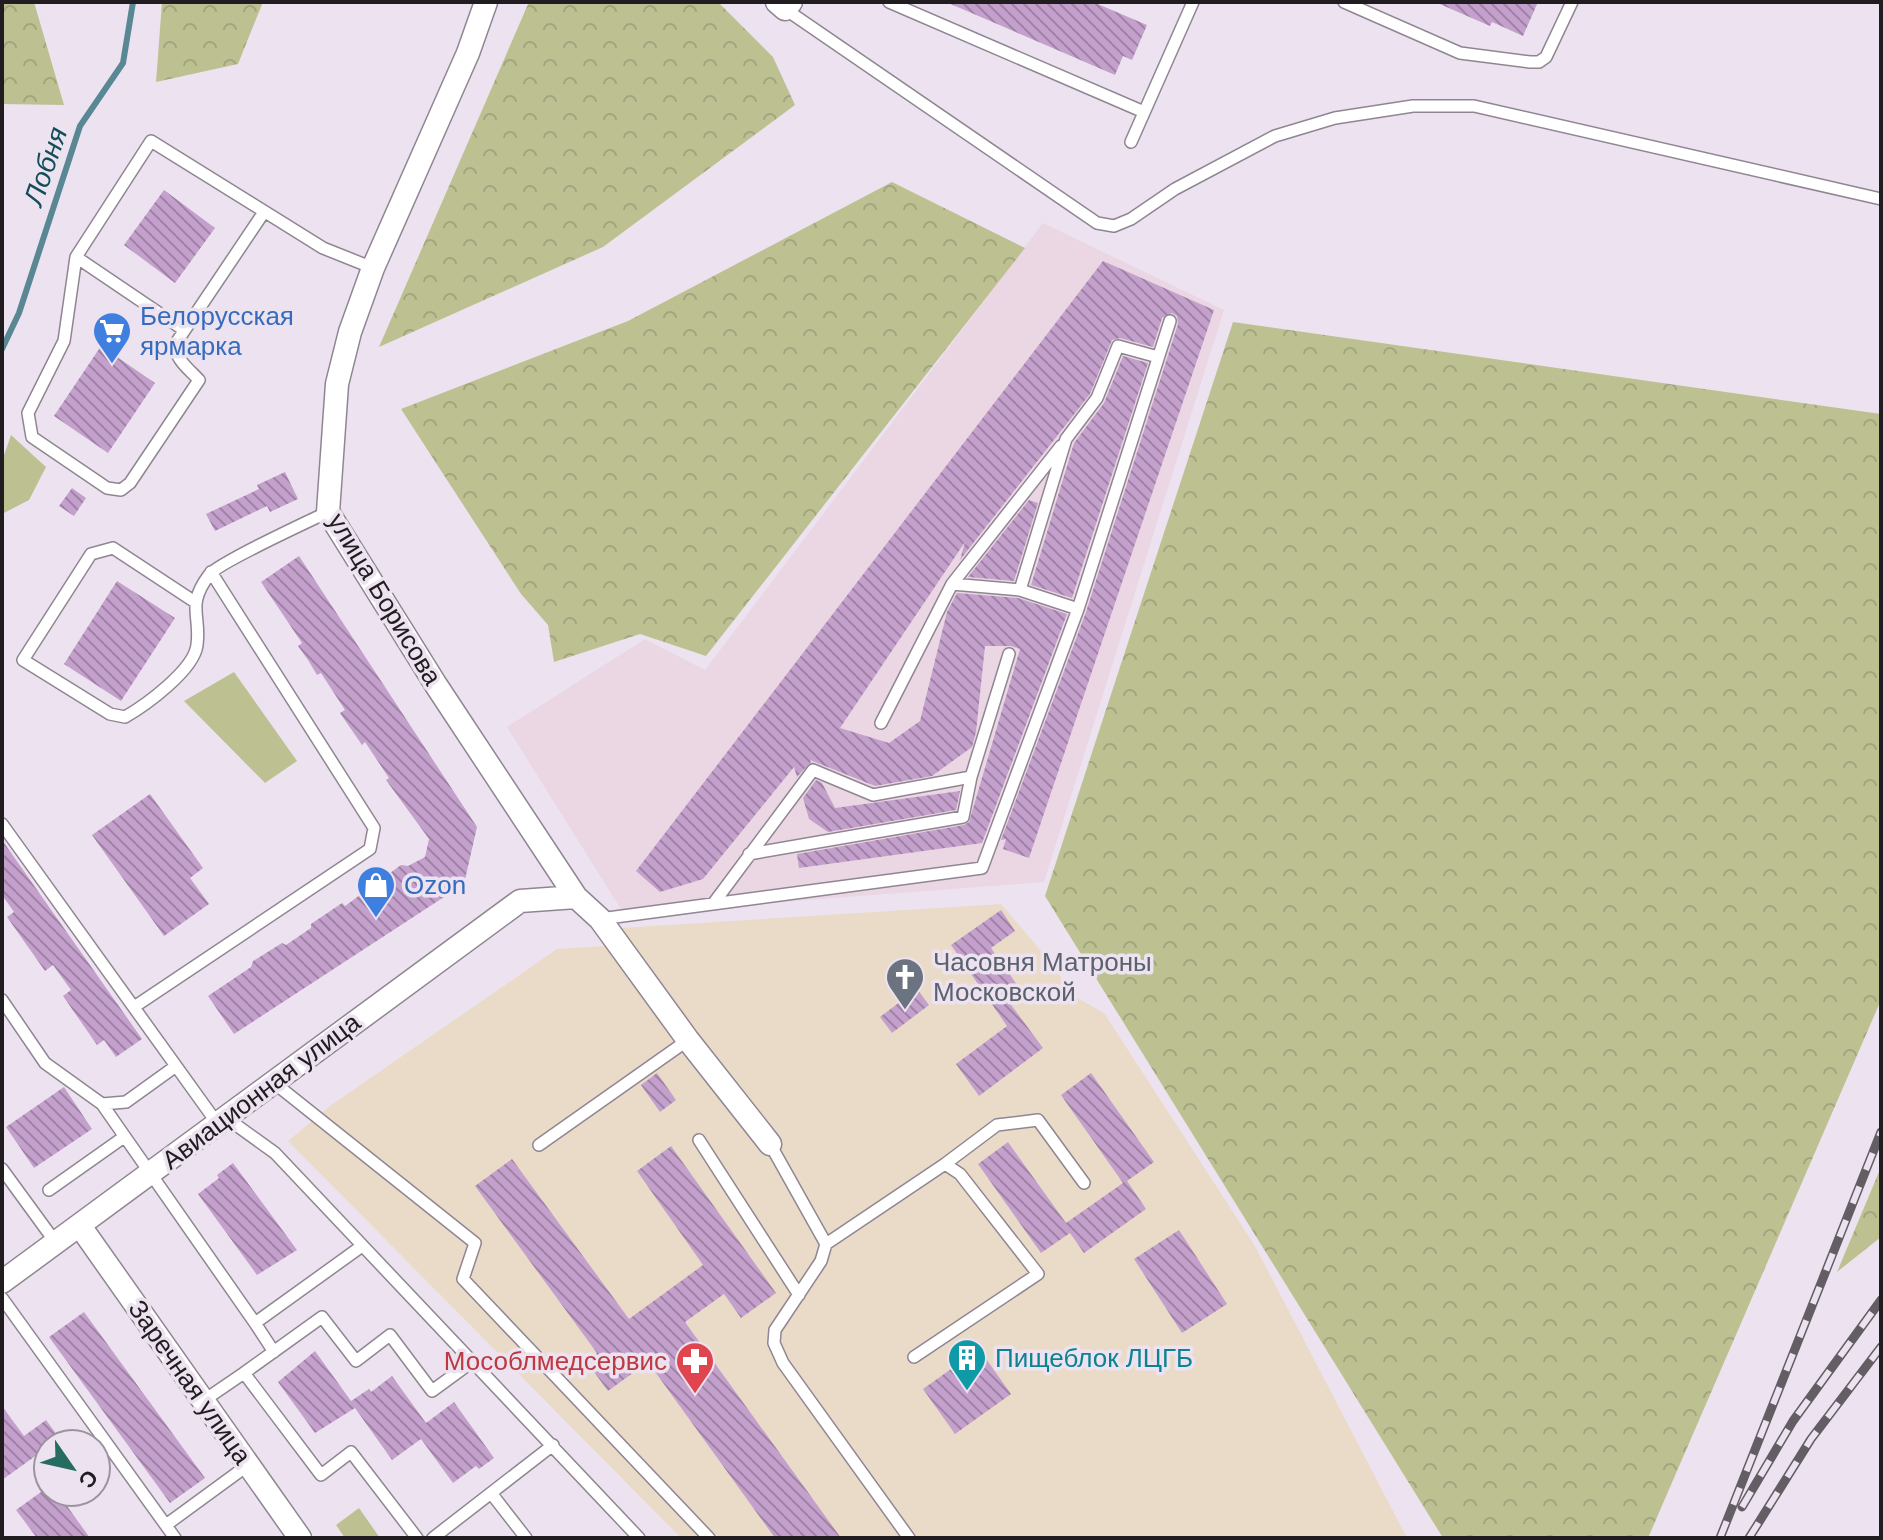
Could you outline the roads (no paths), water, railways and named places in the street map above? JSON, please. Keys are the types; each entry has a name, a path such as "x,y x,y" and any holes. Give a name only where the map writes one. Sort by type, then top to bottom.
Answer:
{"street":[{"name":"улица Борисова","path":"486,2 468,53 373,268 350,332 337,384 328,512 576,897 600,919 688,1040 770,1144"},
{"name":"Авиационная улица","path":"2,1282 520,901 576,897"},
{"name":"Заречная улица","path":"80,1226 300,1538"}],"lane":[{"path":"889,2 1144,112"},
{"path":"1344,2 1460,53 1539,62 1546,57 1572,2"},
{"path":"1131,142 1189,3"},
{"path":"785,4 1097,223 1114,226 1131,219 1175,189 1275,136 1335,118 1413,106 1474,106 1881,199"},
{"path":"264,212 176,343 175,350 199,380 130,483 121,490 107,488 32,437 28,413 64,341 76,257 151,141 323,248 373,268"},
{"path":"76,257 184,330"},
{"path":"600,919 982,868 1078,609 1170,321"},
{"path":"881,723 952,584 1097,398 1118,346 1158,357"},
{"path":"1020,590 1066,439"},
{"path":"195,602 113,548 91,554 23,660 110,714 125,717 149,703 185,667 197,647 195,602 211,572 328,512"},
{"path":"134,1007 370,849 374,828 211,572"},
{"path":"952,584 1020,590 1078,609"},
{"path":"749,854 963,817 971,777 1009,654"},
{"path":"713,904 813,770 873,795 971,777"},
{"path":"2,824 176,1066 221,1120 275,1153 639,1538"},
{"path":"2,1000 45,1063 102,1104 274,1352"},
{"path":"539,1145 688,1040"},
{"path":"102,1104 126,1102 176,1066"},
{"path":"272,1082 475,1243 463,1279 709,1538"},
{"path":"909,1538 783,1363 774,1343 775,1330 821,1261 826,1244 997,1125 1038,1120 1084,1183"},
{"path":"49,1190 124,1137"},
{"path":"699,1140 799,1295"},
{"path":"770,1144 826,1244"},
{"path":"914,1357 1038,1274 960,1174 945,1164"},
{"path":"2,1169 56,1243"},
{"path":"255,1323 362,1246"},
{"path":"2,1298 175,1538"},
{"path":"203,1401 322,1317 356,1361 390,1335 432,1391 473,1361"},
{"path":"244,1373 321,1475 351,1452 417,1538"},
{"path":"433,1538 553,1445"},
{"path":"166,1525 248,1465"},
{"path":"491,1493 526,1538"}],"waterway":[{"name":"Лобня","path":"2,349 19,313 80,126 123,63 133,2"}],"railway":[{"path":"1720,1538 1881,1132"},
{"path":"1742,1507 1793,1421 1881,1300"},
{"path":"1749,1538 1811,1439 1881,1347"}],"place":[{"name":"Белорусская ярмарка","path":"112,365"},
{"name":"Ozon","path":"376,919"},
{"name":"Часовня Матроны Московской","path":"905,1011"},
{"name":"Пищеблок ЛЦГБ","path":"967,1392"},
{"name":"Мособлмедсервис","path":"695,1395"}]}
